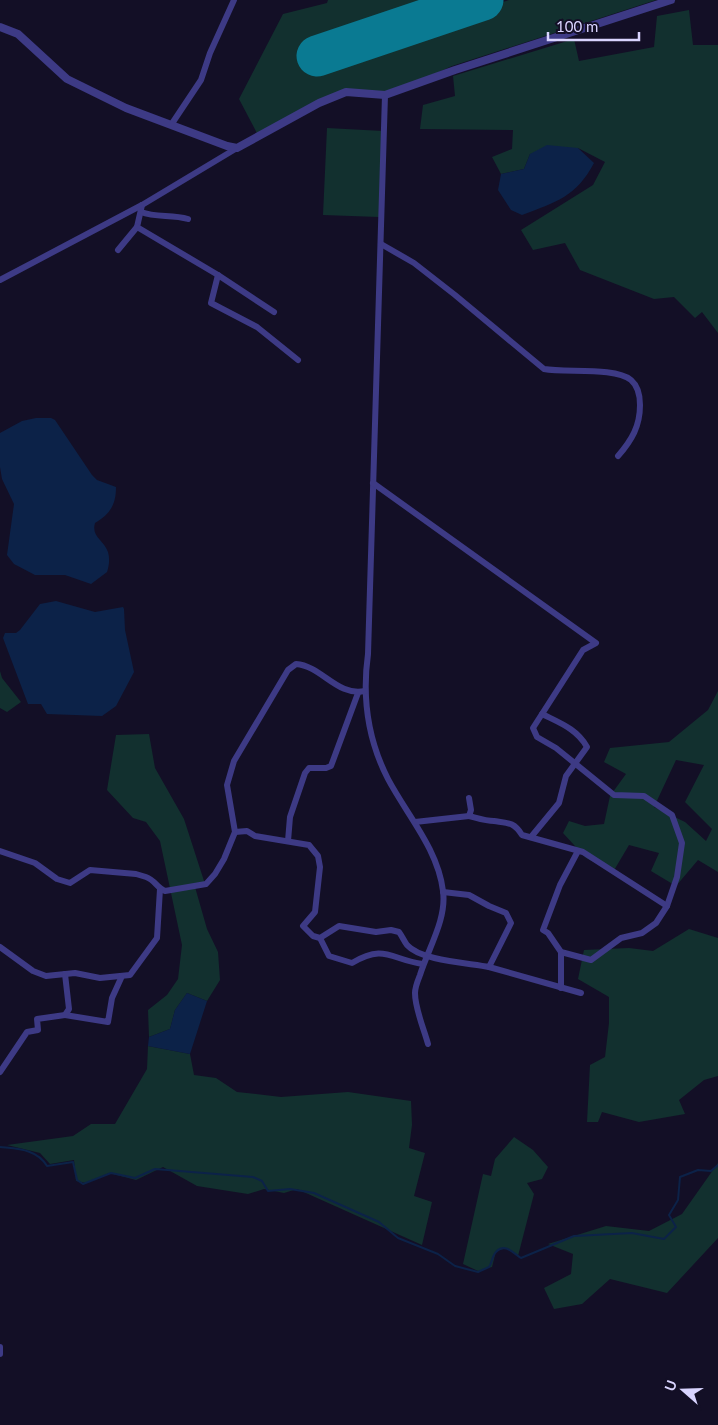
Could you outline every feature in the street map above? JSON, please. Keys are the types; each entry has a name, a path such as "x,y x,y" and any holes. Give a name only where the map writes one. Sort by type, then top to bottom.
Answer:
{"street":[{"path":"171,125 201,80 210,53 234,0"},
{"path":"0,280 142,208 237,148 319,103 346,92 384,95 671,0"},
{"path":"0,26 18,34 67,79 126,108 227,146 237,148"},
{"path":"384,95 381,244 365,691 368,720 379,759 388,780 415,822 439,871 443,892 441,916 426,954 415,992 428,1044"},
{"path":"142,208 151,216 175,215 188,219"},
{"path":"118,250 136,227 142,208"},
{"path":"136,227 218,275 274,312"},
{"path":"381,244 414,263 544,368 559,371 614,374 631,380 640,396 640,416 634,437 618,456"},
{"path":"218,275 211,303 257,327 298,360"},
{"path":"373,483 596,642 583,650 533,728 537,737 576,763 614,795 644,796 672,815 682,843 677,877 667,906 656,923 642,934 621,938 591,960 562,952"},
{"path":"0,851 35,863 57,879 70,883 90,870 101,870 146,877 152,879 160,889 165,891 206,884 224,859 235,832 227,785 234,761 288,670 296,664 306,666 344,690 358,693 365,691"},
{"path":"288,841 290,817 305,773 309,768 326,768 330,766 358,693"},
{"path":"531,837 559,804 566,776 587,747 582,737 573,730 542,714"},
{"path":"468,798 471,810 469,816"},
{"path":"415,822 469,816 493,822 508,822 516,826 522,835 578,851 593,858 667,906"},
{"path":"235,832 247,831 255,836 309,845 318,856 320,867 315,912 303,926 313,936 320,938 329,956 352,963 368,953 381,953 398,956 408,962 423,964"},
{"path":"561,988 562,952 548,933 542,930 560,885 578,851"},
{"path":"0,947 40,974 46,976 74,973 100,978 130,975 157,938 160,889"},
{"path":"443,892 469,895 506,913 510,918 511,923 489,967"},
{"path":"320,938 339,926 376,932 391,930 399,932 408,947 426,954 456,963 489,967 581,993"},
{"path":"65,974 69,1009 65,1014"},
{"path":"0,1072 27,1032 38,1030 37,1019 65,1014 108,1022 112,998 122,976"},
{"path":"0,1347 0,1354"}],"green space":[{"path":"328,0 455,0 455,2 350,37 343,31 312,41 322,72 353,61 355,52 460,16 463,25 494,14 500,3 509,0 656,0 452,66 387,96 339,94 259,137 239,99 283,14 327,3"},
{"path":"689,10 693,45 718,45 718,333 702,312 695,318 674,297 654,299 580,270 565,243 533,250 521,230 593,185 605,162 578,148 530,154 524,169 501,174 492,157 512,149 513,130 420,129 423,105 455,96 453,76 574,39 579,61 654,47 657,16"},
{"path":"327,128 383,131 379,217 323,215"},
{"path":"0,671 2,678 21,702 7,712 0,708"},
{"path":"718,691 718,872 698,860 676,886 651,871 659,853 629,845 613,872 586,858 563,833 569,821 585,826 604,824 610,796 626,774 604,762 610,748 669,742 708,710","holes":["676,760 704,765 685,802 712,829 706,841 685,822 654,807"]},
{"path":"149,734 155,768 184,819 205,884 195,887 207,929 218,952 220,980 207,1001 187,993 175,1010 170,1029 149,1037 148,1010 167,995 178,979 182,945 160,841 146,822 133,818 107,790 116,735"},
{"path":"689,929 718,938 718,1076 704,1080 679,1100 685,1114 639,1122 602,1112 598,1122 587,1122 590,1065 605,1057 609,1023 609,997 578,979 584,950 629,948 653,951"},
{"path":"148,1046 190,1054 194,1075 216,1078 237,1092 281,1097 348,1092 411,1101 412,1125 409,1148 425,1153 414,1196 432,1202 422,1245 297,1189 284,1193 264,1189 248,1194 197,1186 163,1167 136,1180 109,1173 86,1183 76,1181 74,1160 50,1164 40,1153 7,1145 73,1136 91,1124 115,1124 147,1069"},
{"path":"514,1137 533,1150 548,1167 542,1179 527,1183 534,1194 518,1256 507,1248 496,1251 492,1267 478,1271 463,1264 483,1174 491,1176 495,1159"},
{"path":"718,1163 718,1238 667,1293 610,1279 582,1304 554,1309 544,1288 571,1274 573,1254 548,1244 606,1226 649,1231 682,1214"}],"water":[{"path":"547,145 578,148 594,163 580,184 564,197 522,215 511,210 498,190 501,174 524,169 530,154"},
{"path":"36,418 51,418 55,420 92,475 97,480 116,487 115,499 111,508 105,516 95,523 94,528 96,535 108,552 108,570 91,584 65,575 35,575 14,564 7,555 14,504 2,479 0,433 22,421"},
{"path":"56,601 95,612 123,607 124,609 125,630 134,672 116,706 102,716 47,714 41,704 28,704 3,638 5,633 16,633 20,630 40,604"},
{"path":"187,993 207,1001 190,1054 148,1046 149,1037 170,1029 175,1010"}],"waterway":[{"path":"0,1147 20,1149 32,1153 43,1160 47,1166 73,1162 77,1180 83,1184 111,1173 135,1178 155,1169 253,1177 262,1181 268,1191 290,1189 314,1193 379,1222 398,1238 438,1254 455,1266 478,1272 489,1267 495,1254 499,1249 503,1248 521,1258 574,1236 632,1233 664,1239 676,1227 669,1215 678,1200 680,1177 698,1170 711,1171 718,1165"}],"runway":[{"path":"317,56 483,0"}]}
